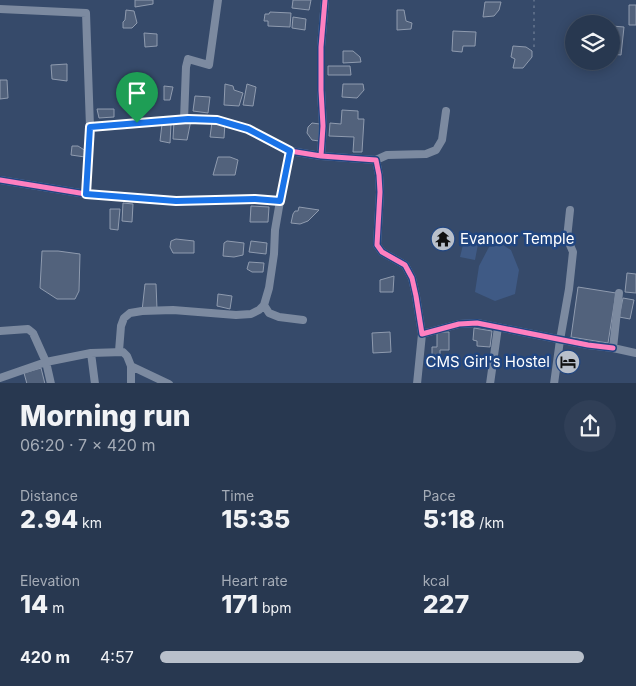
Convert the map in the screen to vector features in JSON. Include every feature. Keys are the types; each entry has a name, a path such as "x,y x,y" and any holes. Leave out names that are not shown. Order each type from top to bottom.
{"street":[{"path":"184,120 188,59 209,65 218,0"},
{"path":"321,156 323,126 321,90 322,46 325,0"},
{"path":"0,9 86,13 90,127 86,194"},
{"path":"90,127 184,120 217,120 248,129 290,151 321,156 376,160 387,155 426,154 436,150 442,140 446,111"},
{"path":"118,351 121,326 124,318 130,313 173,310 251,314 264,305 269,288 275,230 290,151"},
{"path":"376,160 380,192 377,245 382,252 405,265 412,278 416,296 422,334 417,383"},
{"path":"0,180 86,194 176,201 255,199 280,201"},
{"path":"554,383 573,252 567,238 570,210"},
{"path":"613,348 619,293"},
{"path":"264,305 269,313 279,317 303,320"},
{"path":"422,334 459,324 477,323 636,353"},
{"path":"490,383 498,327"},
{"path":"0,331 28,330 33,333 46,362 51,383"},
{"path":"0,378 46,362 91,353 118,351 123,352 127,356 131,366 130,383"},
{"path":"91,353 95,383"},
{"path":"131,366 167,383"}],"path":[{"path":"534,0 534,47"}],"water":[{"path":"465,237 479,239 475,260 460,257"},
{"path":"503,245 511,250 519,270 515,294 495,301 475,292 479,266 489,247"}],"building":[{"path":"135,0 153,0 153,4 135,7"},
{"path":"293,0 311,0 309,10 292,8"},
{"path":"485,2 501,2 499,10 494,16 483,17"},
{"path":"629,5 636,5 636,25 629,25"},
{"path":"126,10 134,11 137,23 132,28 123,28"},
{"path":"397,10 404,10 406,21 412,23 411,29 397,30"},
{"path":"270,12 291,13 290,27 268,26 268,21 264,21 265,14"},
{"path":"293,17 306,19 305,30 292,28"},
{"path":"620,27 624,27 620,55"},
{"path":"453,31 476,32 475,46 463,46 462,52 452,51"},
{"path":"144,33 157,34 157,46 145,47"},
{"path":"513,46 526,47 532,51 532,57 523,68 513,68 515,59 511,57"},
{"path":"343,51 353,51 360,57 361,62 343,63"},
{"path":"67,64 67,81 52,79 51,65"},
{"path":"328,66 350,66 351,75 328,75"},
{"path":"0,80 7,80 8,98 0,99"},
{"path":"225,84 233,86 234,90 243,93 239,106 224,105"},
{"path":"247,84 256,87 253,106 243,105"},
{"path":"343,84 363,84 364,90 357,98 342,97"},
{"path":"164,86 173,87 170,100 164,100"},
{"path":"195,96 210,97 208,113 193,111"},
{"path":"97,109 114,109 114,117 99,118"},
{"path":"342,110 358,111 358,119 364,119 362,152 353,152 354,137 329,136 330,123 341,124"},
{"path":"191,120 187,140 173,139 174,121"},
{"path":"212,122 225,123 224,138 210,137"},
{"path":"312,123 320,124 319,141 312,140 307,133 308,127"},
{"path":"162,124 171,124 170,143 160,141"},
{"path":"72,146 78,146 86,151 85,157 71,155"},
{"path":"218,157 230,157 238,160 235,175 213,175"},
{"path":"123,203 133,204 132,222 122,221"},
{"path":"251,206 269,207 268,222 250,222"},
{"path":"299,207 319,210 308,221 300,224 291,223 293,214 295,211 298,211"},
{"path":"110,209 120,209 118,230 110,229"},
{"path":"176,239 194,241 194,253 173,253 170,247 171,241"},
{"path":"227,241 244,243 243,255 234,257 223,256 224,243"},
{"path":"251,241 267,243 266,254 249,252"},
{"path":"42,251 80,254 79,291 75,299 57,299 40,288"},
{"path":"249,262 264,263 263,272 252,272 247,269"},
{"path":"627,273 636,274 636,293 625,292"},
{"path":"394,276 393,292 380,292 380,280"},
{"path":"145,284 156,284 157,309 142,311"},
{"path":"578,287 616,293 608,343 571,337"},
{"path":"218,294 232,296 230,309 217,306"},
{"path":"623,298 634,300 630,319 619,317"},
{"path":"474,328 492,331 490,347 477,346 477,341 473,340"},
{"path":"390,332 391,352 373,353 372,333"},
{"path":"437,332 449,332 449,350 440,350 440,359 432,359 432,347 437,347"},
{"name":"CMS Girl's Hostel","path":"563,355 573,356 572,368 562,367"},
{"path":"41,368 45,383 27,383 24,373"}],"cycle path":[{"path":"325,0 321,47 323,126 321,156 376,160 380,192 377,245 382,252 405,265 412,278 422,334 459,324 477,323 588,345 613,348"},
{"path":"0,180 86,194 176,201 255,199 280,201 290,151 321,156"}],"place":[{"name":"Evanoor Temple","path":"443,239"},
{"name":"CMS Girl's Hostel","path":"568,362"}],"route":[{"path":"188,119 217,120 248,129 290,151 280,201 255,199 176,201 86,194 90,127 137,123 188,119"}]}
